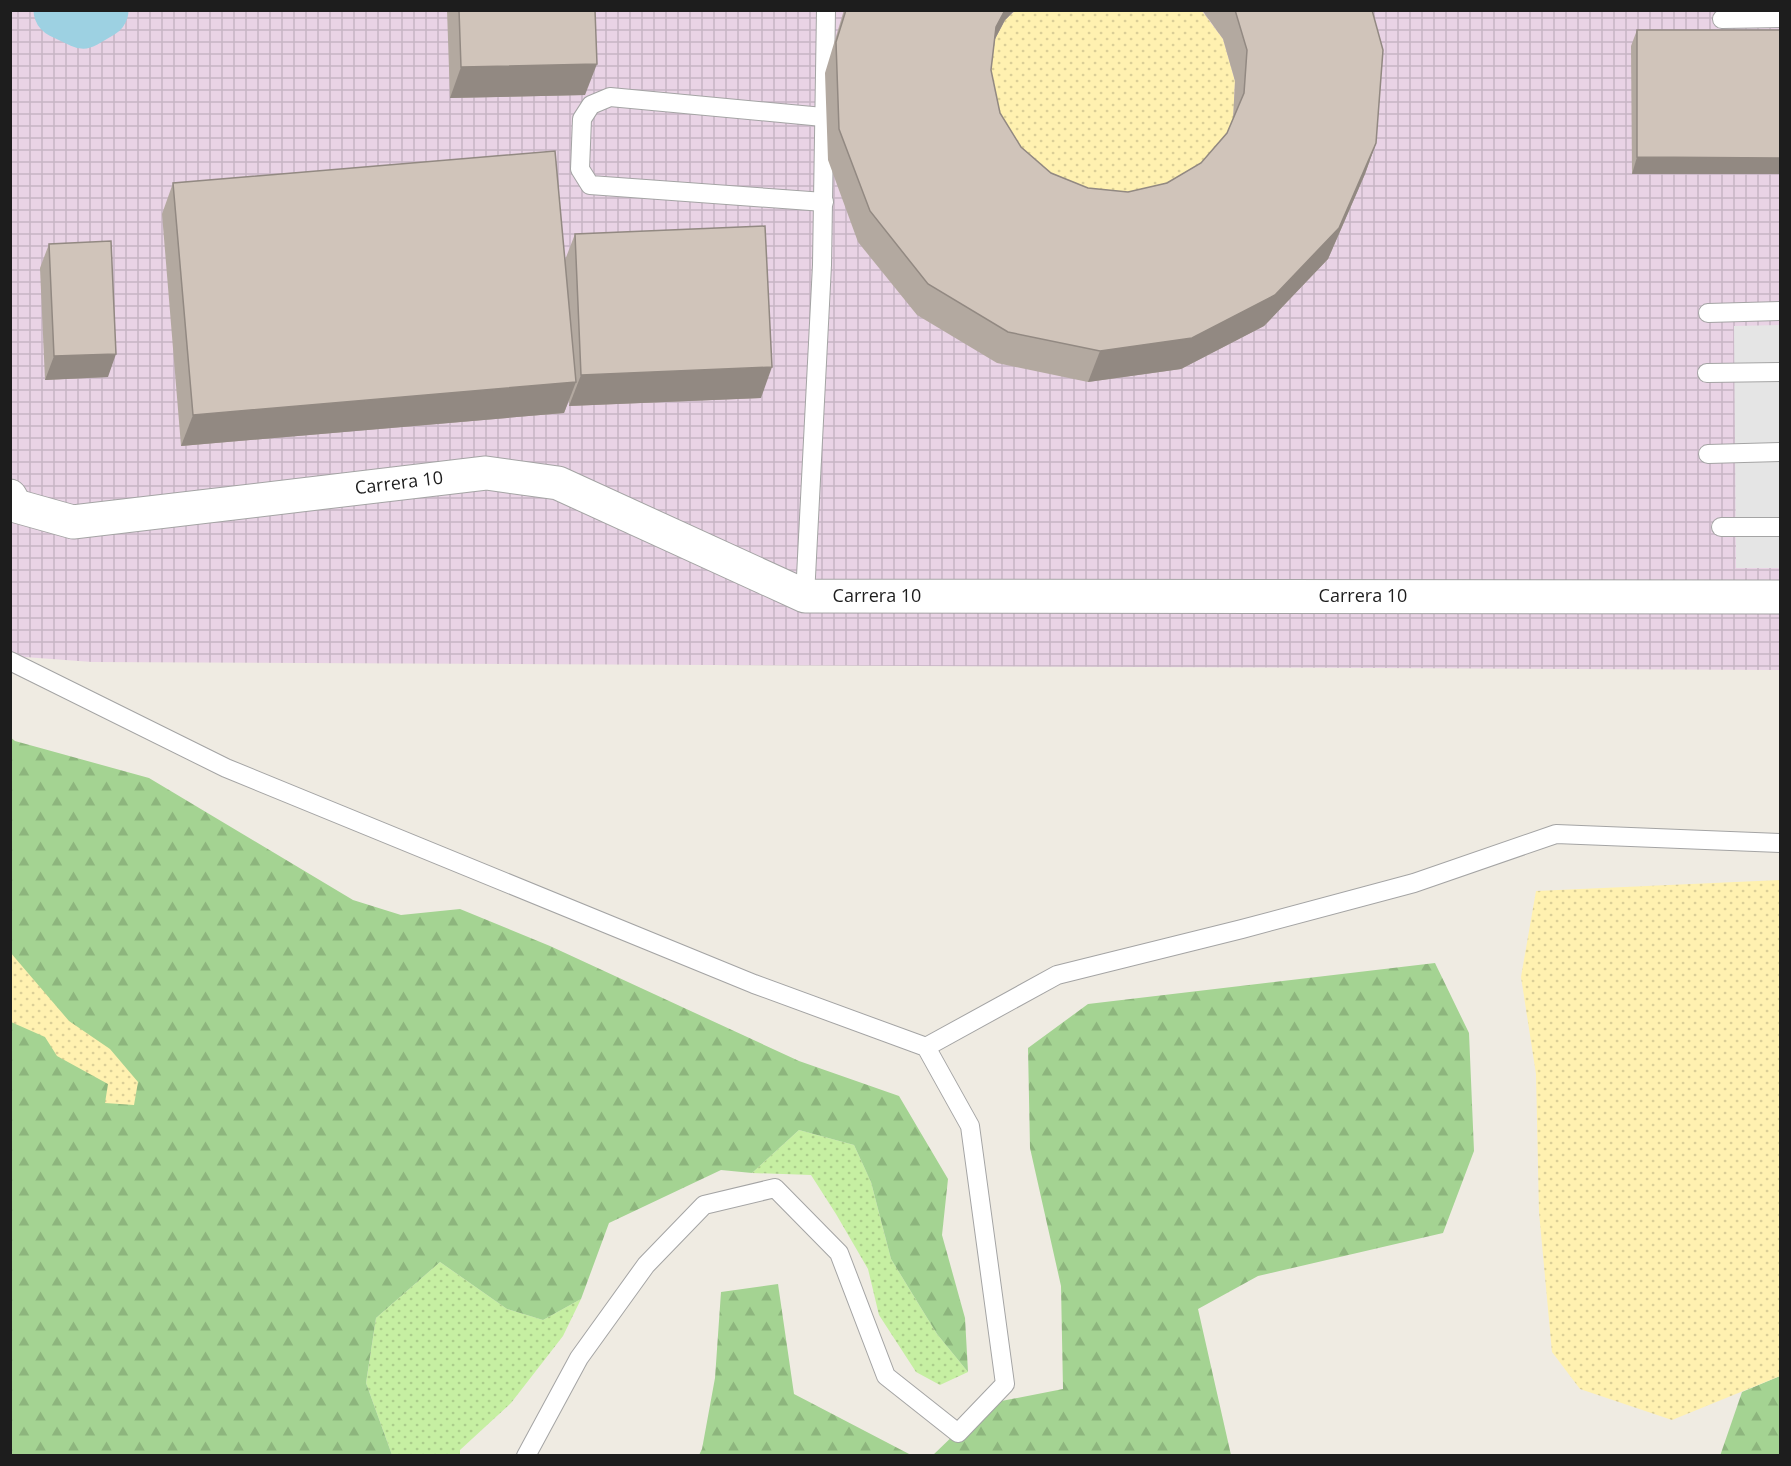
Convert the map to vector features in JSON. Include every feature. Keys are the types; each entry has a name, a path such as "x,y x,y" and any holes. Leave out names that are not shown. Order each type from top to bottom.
{"street":[{"name":"Carrera 10","path":"10,496 16,506 73,522 486,472 558,483 805,596 1780,597"}],"lane":[{"path":"805,596 824,202 823,117 826,10"},
{"path":"1722,19 1780,18"},
{"path":"823,117 610,97 591,105 582,119 580,170 590,185 824,202"},
{"path":"1708,313 1780,311"},
{"path":"1707,373 1780,372"},
{"path":"1708,454 1780,452"},
{"path":"1721,527 1780,527"},
{"path":"10,661 226,768 754,984 926,1047 970,1126 1005,1384 965,1426 958,1433 886,1376 839,1253 775,1188 704,1205 646,1265 579,1358 526,1455"},
{"path":"926,1047 1057,975 1414,883 1557,834 1780,843"}],"shaded area":[{"path":"10,11 1780,11 1780,670 92,662 11,656"},
{"path":"1780,325 1780,568 1736,568 1734,326"}],"green space":[{"path":"10,737 15,741 149,778 353,900 401,915 460,909 550,946 799,1061 899,1096 948,1179 942,1235 965,1318 968,1372 937,1334 891,1259 871,1182 854,1145 799,1130 752,1173 721,1170 609,1223 581,1299 543,1320 507,1309 440,1262 376,1318 366,1383 392,1455 11,1455"},
{"path":"1435,963 1469,1033 1474,1151 1443,1233 1258,1276 1198,1309 1231,1455 932,1456 986,1404 1063,1389 1061,1286 1030,1148 1028,1048 1088,1004"},
{"path":"799,1130 854,1145 871,1182 891,1259 937,1334 968,1372 940,1385 916,1372 879,1315 868,1269 811,1175 752,1173"},
{"path":"440,1262 507,1309 543,1320 581,1299 563,1336 511,1403 460,1450 460,1455 392,1455 366,1383 376,1318"},
{"path":"778,1284 794,1394 911,1455 699,1455 715,1378 721,1292"},
{"path":"1780,1376 1780,1455 1720,1456 1742,1392"}],"sand":[{"path":"1015,11 1202,11 1223,39 1235,81 1233,124 1216,164 1155,214 1010,178 985,58 1005,20"},
{"path":"1780,880 1780,1376 1672,1420 1580,1389 1552,1352 1539,1212 1536,1074 1521,977 1536,891"},
{"path":"10,952 69,1021 110,1049 138,1082 134,1105 105,1103 108,1084 57,1056 45,1037 11,1022"}],"building":[{"path":"459,10 595,10 597,64 461,67"},
{"path":"846,10 1005,10 996,27 991,70 1000,113 1021,147 1051,173 1088,188 1128,192 1167,183 1201,163 1227,133 1244,93 1247,50 1235,10 1372,10 1383,50 1376,143 1339,228 1275,295 1192,338 1100,351 1008,332 928,284 870,211 839,129 836,42"},
{"path":"1637,30 1780,30 1780,158 1637,157"},
{"path":"555,151 576,382 193,415 173,183"},
{"path":"765,226 772,367 581,375 575,234"},
{"path":"111,241 116,354 54,356 49,244"}],"waterway":[{"path":"62,10 83,20 100,10"}]}
